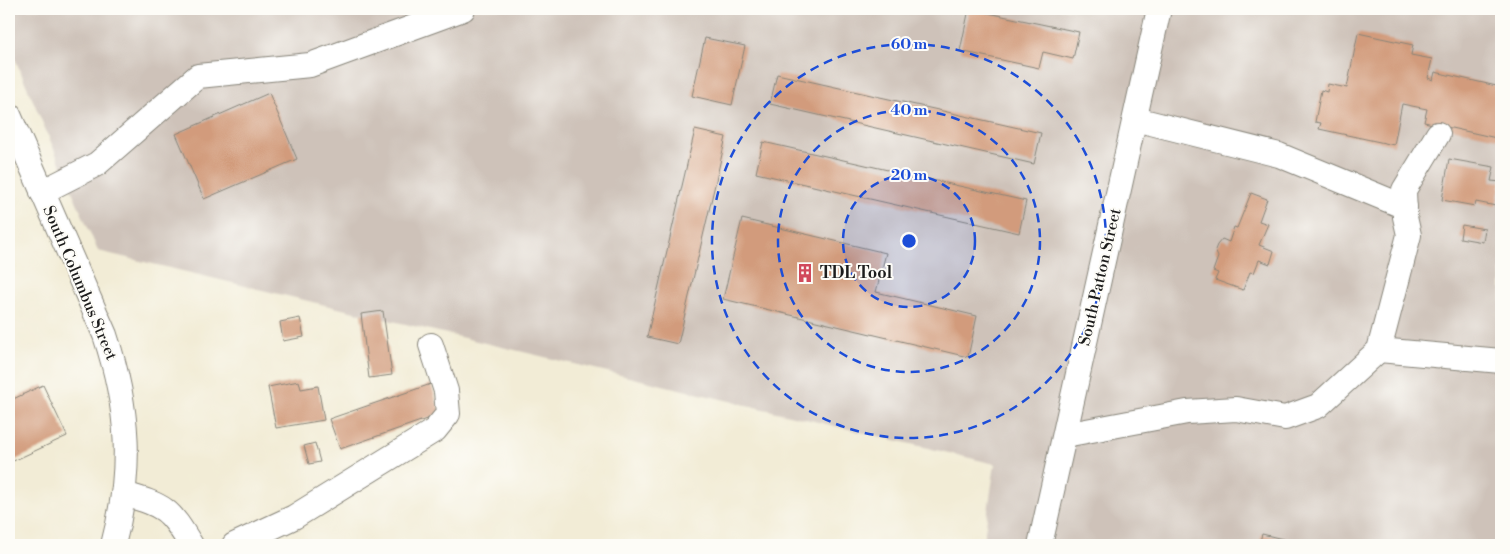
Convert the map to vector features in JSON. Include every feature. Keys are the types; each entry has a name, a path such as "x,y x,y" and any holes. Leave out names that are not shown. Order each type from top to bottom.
{"street":[{"path":"42,192 97,164 198,76 310,65 463,9"},
{"name":"South Patton Street","path":"1040,545 1159,9"},
{"name":"South Columbus Street","path":"9,115 105,335 117,372 125,414 127,456 124,494 113,545"},
{"path":"1135,118 1279,155 1405,208"},
{"path":"1065,434 1187,412 1236,409 1285,418 1318,406 1378,350 1409,235 1404,190 1438,134"},
{"path":"234,545 294,516 435,430 448,414 446,391 431,345"},
{"path":"1378,350 1501,361"},
{"path":"124,494 155,503 175,518 190,545"}],"shaded area":[{"path":"9,9 1501,9 1501,545 983,545 995,464 98,251 9,45"}],"building":[{"path":"969,9 1079,32 1073,59 1043,52 1039,68 960,51"},
{"path":"1358,33 1413,45 1411,55 1432,59 1428,78 1433,80 1435,72 1501,87 1501,139 1424,122 1427,109 1402,104 1394,145 1319,129 1321,123 1315,122 1321,90 1327,92 1328,84 1347,88"},
{"path":"705,38 745,46 732,105 692,96"},
{"path":"777,74 1041,133 1034,164 770,104"},
{"path":"269,93 297,159 204,199 176,134"},
{"path":"695,130 726,137 678,344 647,337"},
{"path":"763,142 1026,201 1019,233 756,173"},
{"path":"1449,159 1494,167 1491,181 1501,182 1496,206 1476,202 1475,206 1442,200"},
{"path":"1251,193 1267,199 1259,221 1268,224 1259,245 1274,251 1270,264 1259,260 1254,273 1250,272 1243,290 1215,280 1218,273 1213,271 1218,257 1215,250 1217,245 1222,239 1229,242 1234,227 1237,228"},
{"name":"TDL Tool","path":"742,219 886,253 876,292 977,316 968,357 723,299"},
{"path":"1462,225 1485,229 1483,242 1460,238"},
{"path":"383,311 392,375 369,378 361,314"},
{"path":"300,318 304,337 283,341 280,322"},
{"path":"299,381 301,389 318,386 324,420 276,428 268,387"},
{"path":"431,384 441,414 340,449 329,419"},
{"path":"43,385 67,436 9,463 9,401"},
{"path":"315,443 320,462 309,464 304,446"},
{"path":"1262,534 1308,545 1259,545"}],"place":[{"name":"TDL Tool","path":"805,273"}]}
